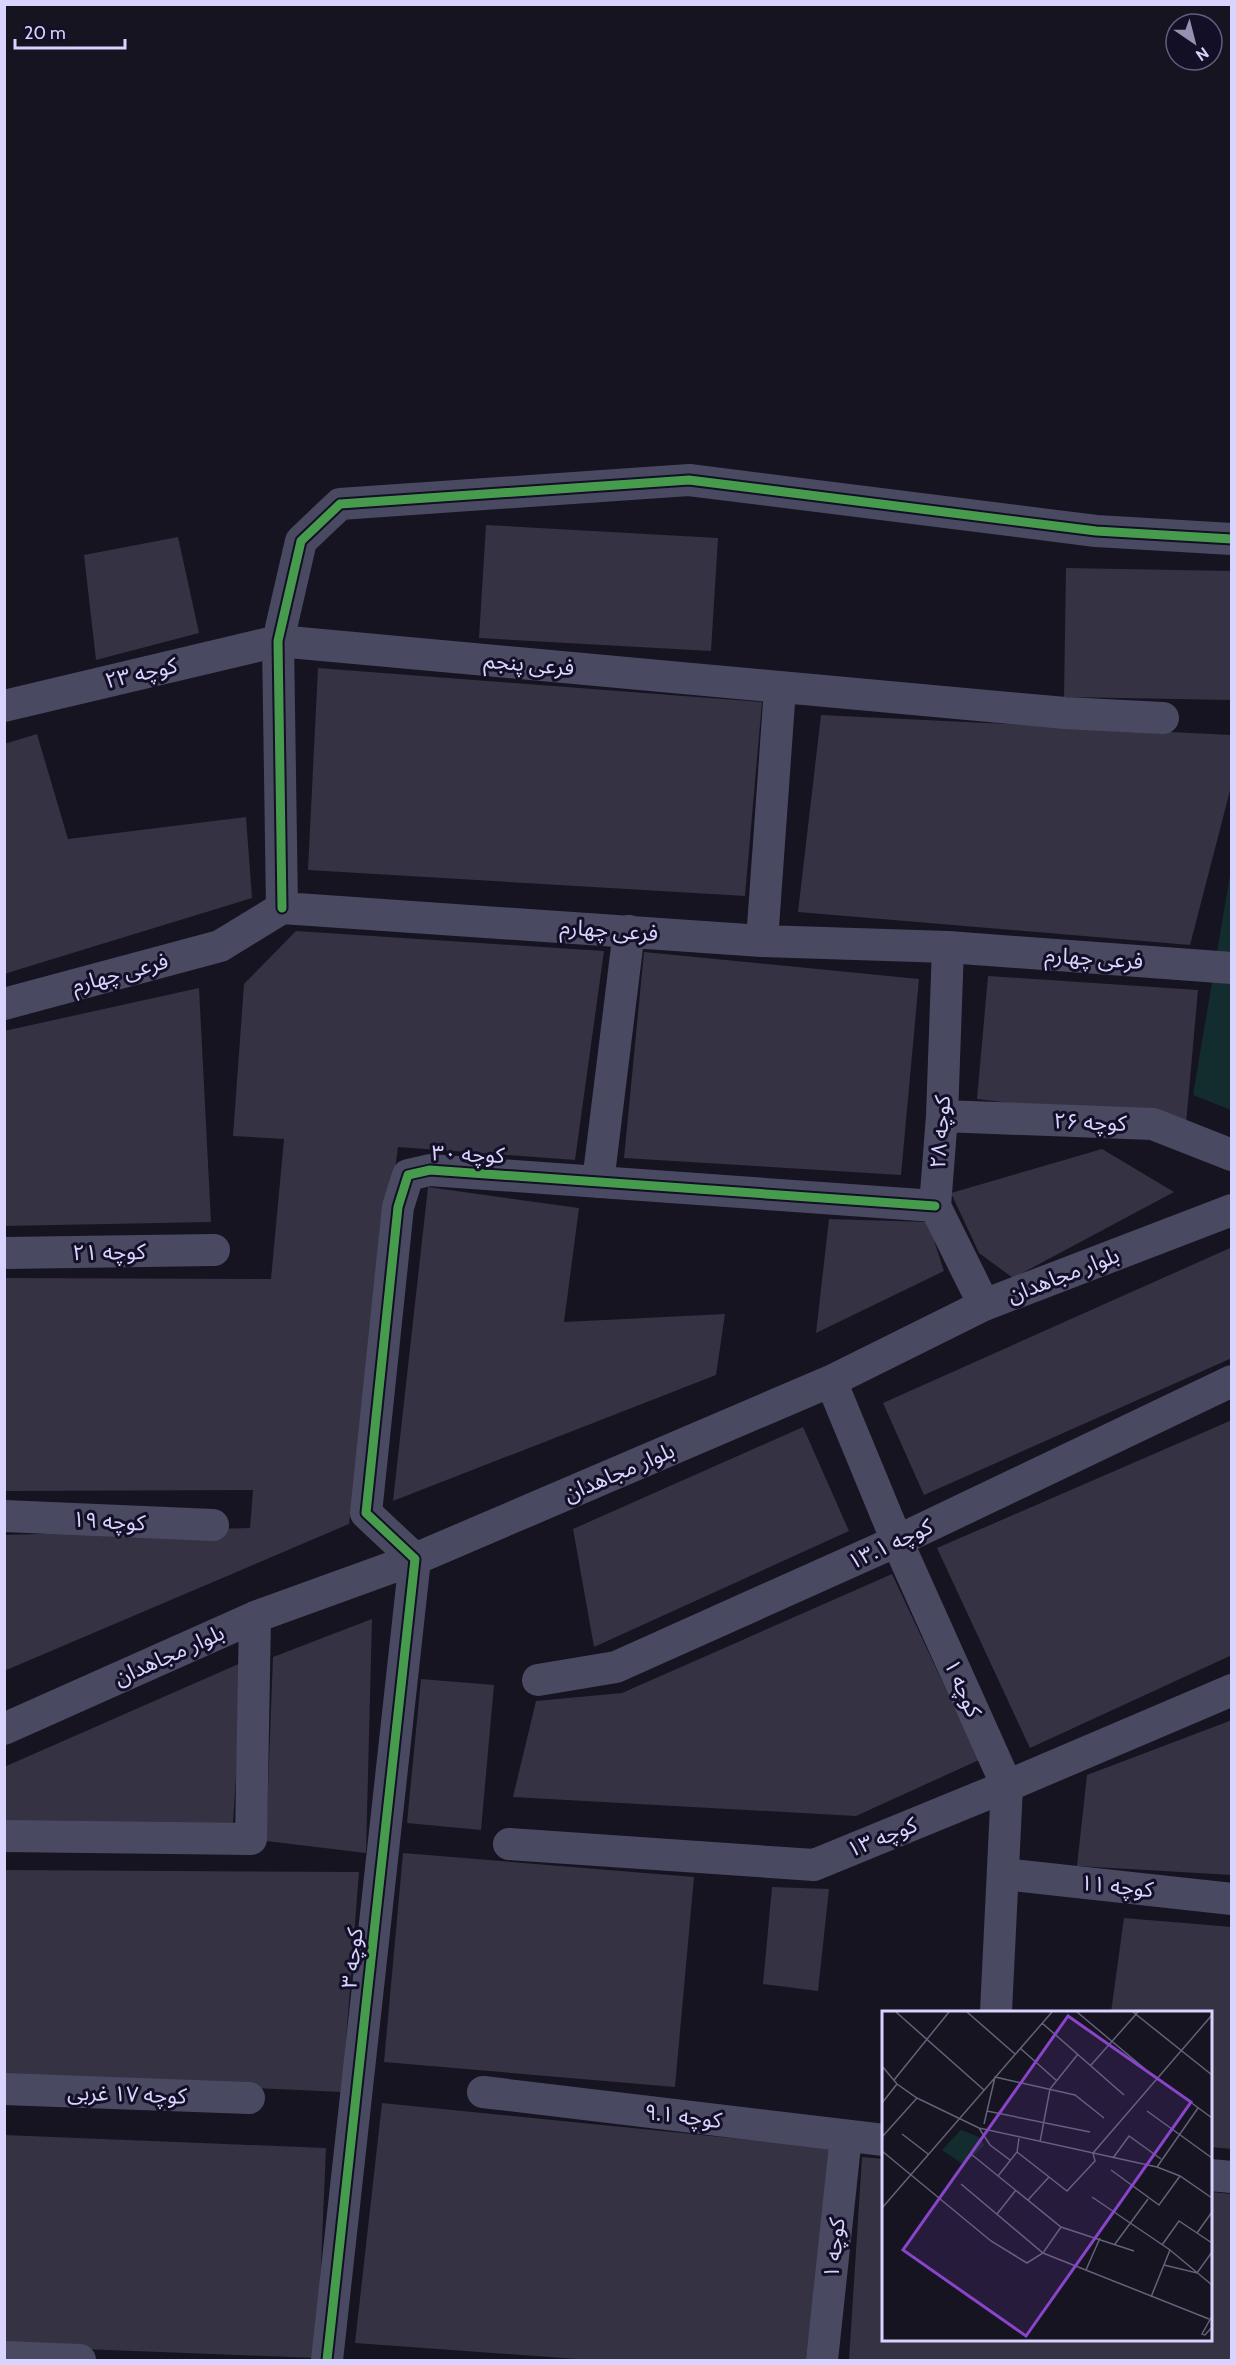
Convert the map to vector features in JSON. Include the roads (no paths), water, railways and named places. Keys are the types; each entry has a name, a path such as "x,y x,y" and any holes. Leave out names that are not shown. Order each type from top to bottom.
{"street":[{"path":"282,908 278,641 301,541 340,504 689,480 1096,531 1232,539"},
{"name":"فرعی پنجم","path":"278,641 780,688"},
{"name":"کوچه ۲۳","path":"4,706 278,641"},
{"path":"762,941 780,688 1065,713 1163,718"},
{"name":"فرعی چهارم","path":"4,1004 220,946 282,908 762,941 948,947 1232,968"},
{"path":"598,1182 629,932"},
{"name":"کوچه ۲۸","path":"935,1206 942,1116 948,947"},
{"name":"کوچه ۲۶","path":"942,1116 1153,1124 1232,1155"},
{"name":"کوچه ۳۰","path":"415,1559 366,1513 398,1207 408,1175 430,1170 935,1206"},
{"path":"935,1206 984,1305"},
{"name":"بلوار مجاهدان","path":"4,1729 255,1617 415,1559 831,1381 984,1305 1232,1210"},
{"name":"کوچه ۲۱","path":"4,1253 214,1250"},
{"name":"کوچه ۱","path":"831,1381 897,1541 1007,1786 996,2011"},
{"name":"کوچه ۱۳.۱","path":"538,1680 616,1666 897,1541 1232,1381"},
{"name":"کوچه ۱۹","path":"4,1516 213,1525"},
{"name":"کوچه ۳","path":"327,2361 415,1559"},
{"path":"4,1836 250,1839 255,1617"},
{"name":"کوچه ۱۳","path":"509,1844 814,1866 1232,1690"},
{"name":"کوچه ۱۱","path":"1003,1874 1232,1899"},
{"name":"کوچه ۱۷ غربی","path":"4,2089 249,2098"},
{"name":"کوچه ۹.۱","path":"483,2092 882,2140"},
{"name":"کوچه ۱","path":"822,2361 846,2136"},
{"path":"1212,2175 1232,2177"},
{"path":"4,2357 80,2361"}]}
